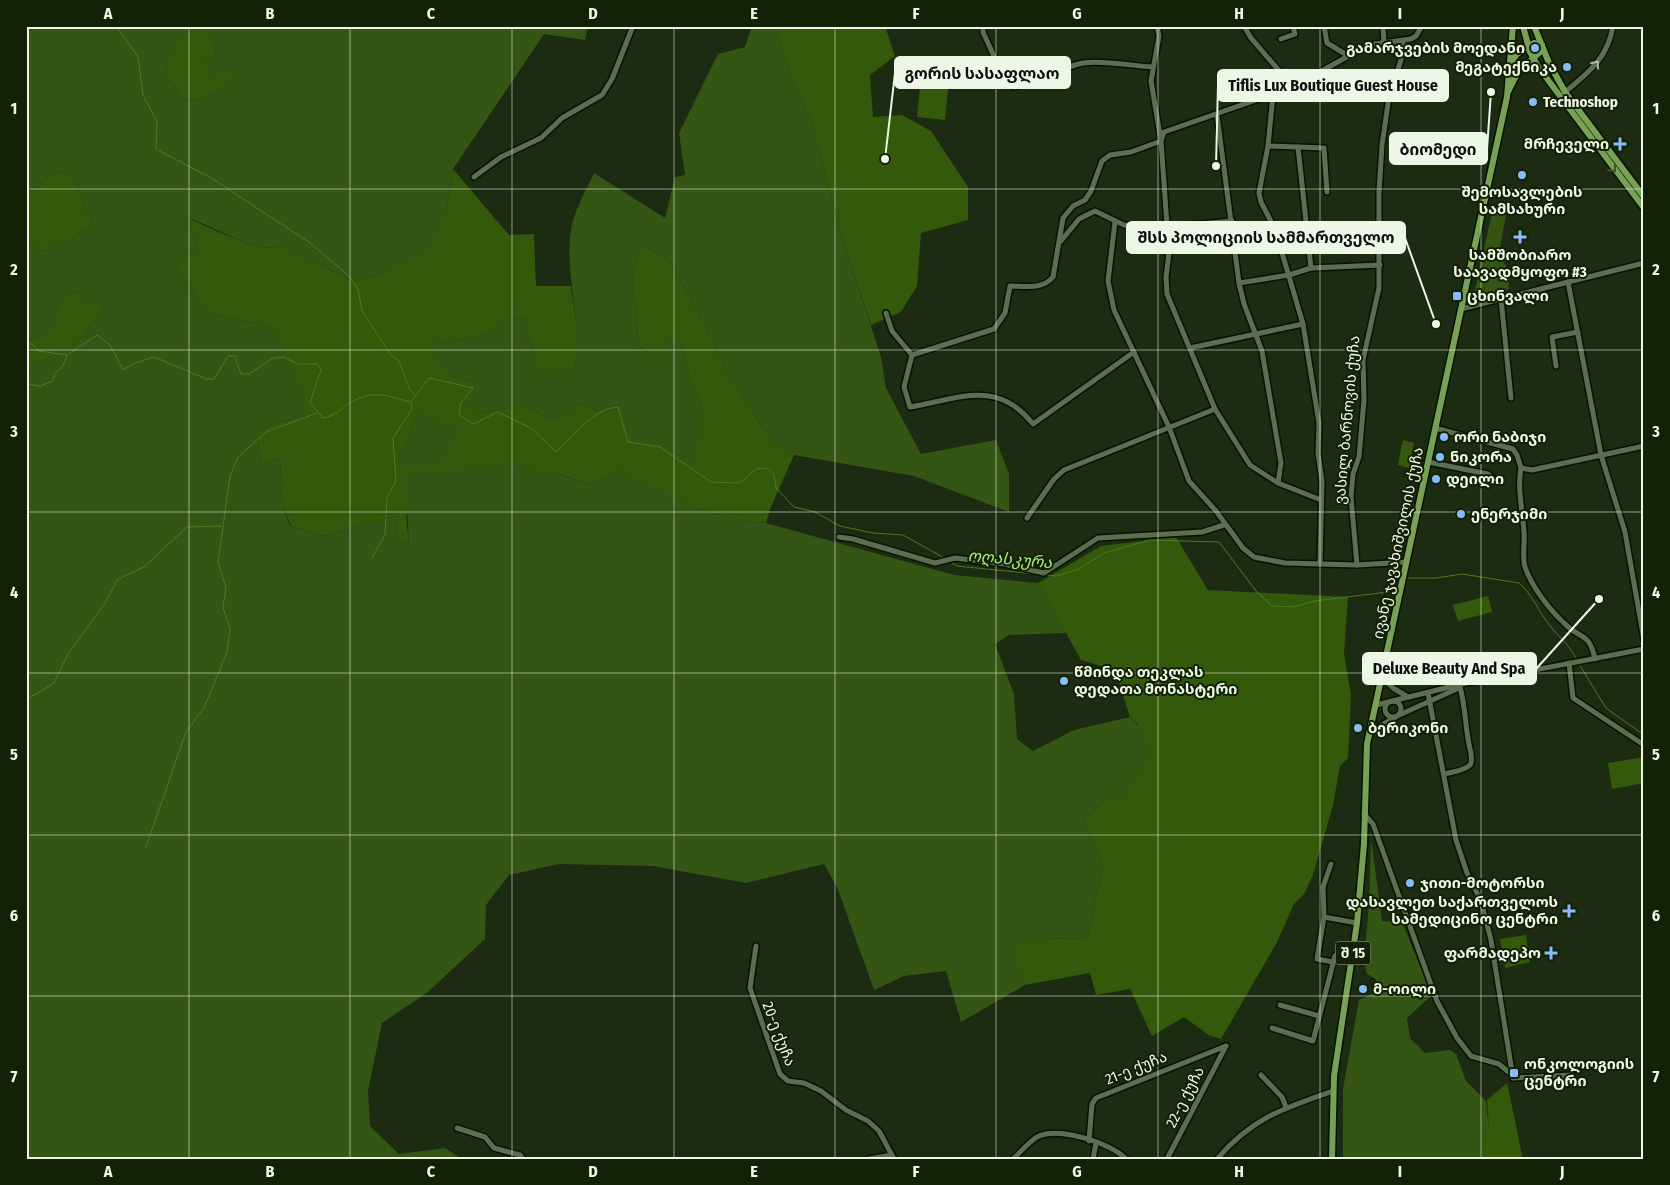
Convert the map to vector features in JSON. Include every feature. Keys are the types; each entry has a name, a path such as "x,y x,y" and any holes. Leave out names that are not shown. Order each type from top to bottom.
{"main road":[{"name":"ივანე ჯავახიშვილის ქუჩა","path":"1333,1091 1357,924 1364,844 1365,757 1507,95 1513,26"},
{"path":"1523,26 1532,58 1644,208"},
{"path":"1534,26 1565,92 1644,197"},
{"path":"1509,64 1517,54 1534,42 1542,45"},
{"path":"1507,95 1518,72 1540,52 1542,45"},
{"name":"შ 15","path":"1332,1159 1333,1091"}],"street":[{"path":"474,177 501,157 541,138 562,118 602,96 612,79 633,26"},
{"path":"983,26 983,32 996,63 998,76 1014,87 1036,82 1064,68 1086,63 1153,67"},
{"path":"1157,26 1158,36 1152,81 1161,141 1169,253 1166,277 1167,294 1215,409 1250,465 1278,483 1321,500"},
{"path":"1244,26 1251,38 1293,87"},
{"path":"1281,39 1295,34 1293,26"},
{"path":"1324,26 1327,43 1347,55"},
{"path":"1383,26 1384,43"},
{"path":"1164,132 1218,115 1293,87 1312,78 1347,55 1368,45 1403,42 1416,36 1422,26"},
{"path":"1565,92 1584,78 1598,63 1612,36 1613,26"},
{"name":"ვასილ ბარნოვის ქუჩა","path":"1357,565 1351,497 1354,474 1359,457 1364,400 1363,360 1379,288 1379,192 1382,145 1389,96 1401,60 1403,42"},
{"path":"1272,95 1268,146 1259,193 1261,202 1275,229 1289,274 1302,324 1319,423 1320,564"},
{"path":"1218,115 1239,283 1244,304 1257,333 1262,350 1281,463 1278,483"},
{"path":"1159,127 1164,132"},
{"path":"1161,141 1164,132"},
{"path":"912,355 994,329 1005,313 1010,286 1040,287 1047,284 1053,277 1061,241 1063,218 1073,206 1084,200 1091,192 1102,160 1110,155 1131,152 1161,141"},
{"path":"1268,146 1324,148 1327,192"},
{"path":"1298,147 1311,268"},
{"path":"1061,241 1079,219 1091,211 1101,213 1115,222 1124,225 1166,227 1232,221"},
{"path":"1115,222 1108,281 1114,310 1169,427 1189,481 1216,511 1224,525 1243,548 1254,557 1285,563 1357,565 1407,562"},
{"path":"1461,309 1644,263"},
{"path":"1239,283 1311,268 1380,265"},
{"path":"1568,282 1601,455 1625,532 1644,640"},
{"path":"1501,299 1511,398"},
{"path":"886,313 892,331 912,355 910,371 904,387 910,407 975,394 993,395 1014,404 1033,424 1134,352"},
{"path":"1190,348 1302,324"},
{"path":"1556,366 1552,338 1578,332"},
{"path":"1027,518 1054,479 1064,470 1215,409"},
{"path":"1435,428 1512,450 1520,461 1519,478 1525,535 1525,565 1530,578 1565,624 1586,638 1592,645 1594,658"},
{"path":"1521,468 1532,470 1558,466 1644,446"},
{"path":"1428,462 1488,474 1499,482"},
{"path":"839,537 853,538 935,563 955,558 1004,564 1044,572 1098,538 1202,532 1224,525"},
{"path":"1375,708 1392,701 1466,683 1644,649"},
{"path":"1571,663 1573,698 1644,745"},
{"path":"1382,677 1393,688 1408,697"},
{"path":"1369,734 1397,716 1466,683"},
{"path":"1444,774 1462,770 1470,765 1472,760 1465,734 1467,717 1460,687"},
{"path":"1428,693 1431,700 1456,840 1467,873 1481,901 1490,940 1514,1078"},
{"path":"1387,715 1386,705 1392,701 1399,703 1401,708 1397,716"},
{"path":"1375,708 1387,715 1397,716"},
{"path":"1364,814 1373,824 1437,1001 1457,1038 1471,1056 1499,1064 1514,1078 1572,1075"},
{"path":"1331,864 1324,887 1324,917 1317,959 1333,962"},
{"path":"1324,917 1357,924"},
{"name":"20-ე ქუჩა","path":"756,946 750,988 780,1074 788,1081 804,1084 821,1091 846,1110 868,1121 879,1131 893,1157"},
{"path":"1272,1028 1313,1041 1333,962 1340,951 1354,948"},
{"path":"1280,1005 1319,1016"},
{"name":"21-ე ქუჩა","path":"1089,1141 1092,1104 1096,1098 1226,1046"},
{"name":"22-ე ქუჩა","path":"1167,1159 1226,1046"},
{"path":"1261,1075 1282,1097 1286,1107"},
{"path":"1217,1159 1241,1133 1286,1107 1333,1091"},
{"path":"457,1128 485,1138 494,1148 520,1155 523,1159"},
{"path":"1013,1159 1042,1135 1067,1133 1114,1150 1126,1159"},
{"path":"1094,1159 1096,1143"},
{"path":"869,1159 893,1157"}],"green space":[{"path":"26,26 202,26 588,26 585,40 544,34 453,169 447,207 430,247 391,269 355,282 283,247 271,248 248,243 190,219 198,248 176,267 209,314 273,327 300,387 307,416 274,423 257,433 260,464 280,458 282,503 290,526 324,536 395,516 396,540 409,543 405,474 516,464 536,474 558,474 589,484 619,471 690,504 728,517 766,523 954,575 1038,583 1066,633 1009,635 995,644 1014,694 1017,739 1033,751 1074,730 1130,717 1141,730 1149,755 1123,798 1108,797 1084,819 1103,865 1087,939 1038,938 1010,945 1025,985 961,1022 946,971 904,976 874,990 837,887 824,864 746,883 653,866 559,864 509,875 486,905 485,939 428,992 382,1023 368,1091 370,1126 399,1154 445,1148 462,1159 26,1159 26,371 59,351 69,349 80,339 105,307 83,305 79,292 69,293 55,310 57,322 47,332 26,343 26,244 45,251 70,240 93,224 76,183 66,170 49,175 31,195 26,196","holes":["202,26 212,38 216,53 205,62 212,77 233,70 238,77 205,98 186,101 166,76 171,51 174,44 185,34"]},
{"path":"202,26 212,38 216,53 205,62 233,70 239,77 205,98 186,101 166,76 169,57 178,39 184,34"},
{"path":"752,26 776,26 789,70 812,125 844,244 881,357 886,388 921,454 996,440 1009,474 1009,512 914,476 794,455 777,445 759,422 729,374 701,317 669,260 640,244 632,277 639,347 658,357 669,338 682,344 689,376 702,409 697,463 630,437 614,405 596,411 581,403 552,420 522,404 485,413 465,404 476,382 454,377 433,360 435,344 492,333 507,314 525,320 539,374 575,368 577,333 569,247 572,223 594,173 665,218 675,177 685,175 679,133 718,54 745,47"},
{"path":"776,26 885,26 895,56 870,75 873,117 902,115 931,131 968,187 968,220 921,233 917,286 901,312 871,325 844,244 812,125 789,70"},
{"path":"921,77 949,80 945,120 917,117"},
{"path":"453,169 509,235 534,234 536,286 571,286 579,344 575,368 539,375 525,320 508,314 492,333 435,344 454,377 476,382 466,404 485,413 522,404 552,420 581,403 596,411 614,405 702,409 689,376 682,344 658,357 639,347 632,277 640,244 669,260 701,317 729,374 759,422 777,445 794,455 770,509 766,523 747,521 709,512 672,497 619,471 589,484 559,474 536,474 516,464 406,515 409,543 396,540 395,516 324,536 291,526 282,503 280,458 260,464 257,433 274,423 307,416 273,327 209,314 176,267 198,248 189,219 223,234 261,247 283,247 355,282 391,269 447,207","holes":["418,414 438,424 458,429 398,456 407,441"]},
{"path":"66,170 76,183 93,224 70,240 45,251 26,244 26,196 31,195 49,175"},
{"path":"1493,208 1503,210 1506,215 1499,253 1506,266 1505,272 1510,273 1508,290 1502,289 1501,295 1473,300"},
{"path":"79,292 105,307 80,339 69,349 59,351 26,371 26,343 47,332 55,310 69,293"},
{"path":"418,414 430,415 438,424 458,428 441,464 400,467 398,456 407,441"},
{"path":"1403,440 1414,443 1409,468 1398,465"},
{"path":"1176,537 1208,590 1348,597 1344,654 1351,695 1348,758 1340,766 1333,805 1313,875 1304,894 1294,904 1276,944 1221,1039 1210,1036 1184,1017 1152,1036 1130,989 1096,995 1090,973 1025,985 1009,945 1038,938 1087,939 1103,865 1084,819 1108,797 1138,724 1130,717 1115,670 1081,660 1038,583 1101,546"},
{"path":"1488,596 1492,612 1458,621 1453,605"},
{"path":"1644,757 1644,783 1612,789 1608,763"},
{"path":"1371,838 1382,921 1402,922 1432,995 1407,1018 1410,1038 1425,1053 1450,1050 1456,1054 1466,1081 1486,1101 1489,1129 1482,1142 1480,1159 1343,1159 1343,1089 1359,1000 1374,993 1376,979 1367,974 1364,961 1369,905"},
{"path":"1526,935 1530,962 1505,968 1500,939"},
{"path":"1507,1083 1523,1159 1480,1159 1482,1142 1489,1129 1487,1100"}],"waterway":[{"path":"116,26 138,57 143,95 157,122 156,149 213,179 310,243 349,276 358,289 362,311 391,355 399,361 410,390 415,395"},
{"name":"ოღასკურა","path":"26,384 40,386 53,381 54,374 63,366 67,355 97,335 110,345 123,370 133,364 154,357 207,379 214,379 228,356 235,356 241,374 249,374 273,358 284,357 298,364 317,364 321,370 310,403 323,418 331,416 350,403 366,396 380,395 411,402 429,378 473,388 461,403 459,415 473,424 498,412 531,428 556,452 600,412 618,407 628,442 660,447 711,482 740,483 756,469 767,468 774,474 776,488 794,507 815,512 840,526 873,533 903,535 946,559"},
{"path":"26,339 39,351 67,355"},
{"path":"372,558 385,535 387,498 396,481 393,438 412,409 411,403"},
{"path":"146,847 186,732 204,708 227,652 230,629 223,607 226,588 218,562 230,476 238,457 266,432 317,413"},
{"path":"26,700 54,683 68,654 103,606 118,579 144,567 187,527 221,526"},
{"name":"ოღასკურა","path":"949,561 957,566 1056,576 1079,569 1104,553 1150,540 1219,542 1256,591 1272,606 1294,607 1314,601 1388,592 1395,579 1400,579"},
{"name":"ოღასკურა","path":"1404,578 1436,578 1462,574 1519,583 1577,660"},
{"name":"ოღასკურა","path":"1579,664 1606,708 1644,735"}],"place":[{"name":"გამარჯვების მოედანი","path":"1535,48"},
{"name":"მეგატექნიკა","path":"1567,67"},
{"name":"ბიომედი","path":"1491,92"},
{"name":"Technoshop","path":"1533,102"},
{"name":"მრჩეველი","path":"1620,144"},
{"name":"გორის სასაფლაო","path":"885,159"},
{"name":"Tiflis Lux Boutique Guest House","path":"1216,166"},
{"name":"შემოსავლების სამსახური","path":"1522,175"},
{"name":"სამშობიარო საავადმყოფო #3","path":"1520,237"},
{"name":"ცხინვალი","path":"1457,296"},
{"name":"შსს პოლიციის სამმართველო","path":"1436,324"},
{"name":"ორი ნაბიჯი","path":"1444,437"},
{"name":"ნიკორა","path":"1440,457"},
{"name":"დეილი","path":"1436,479"},
{"name":"ენერჯიმი","path":"1461,514"},
{"name":"Deluxe Beauty And Spa","path":"1599,599"},
{"name":"წმინდა თეკლას დედათა მონასტერი","path":"1064,681"},
{"name":"ბერიკონი","path":"1358,728"},
{"name":"ჯითი-მოტორსი","path":"1410,883"},
{"name":"დასავლეთ საქართველოს სამედიცინო ცენტრი","path":"1569,911"},
{"name":"ფარმადეპო","path":"1551,953"},
{"name":"მ-ოილი","path":"1363,989"},
{"name":"ონკოლოგიის ცენტრი","path":"1514,1073"}]}
